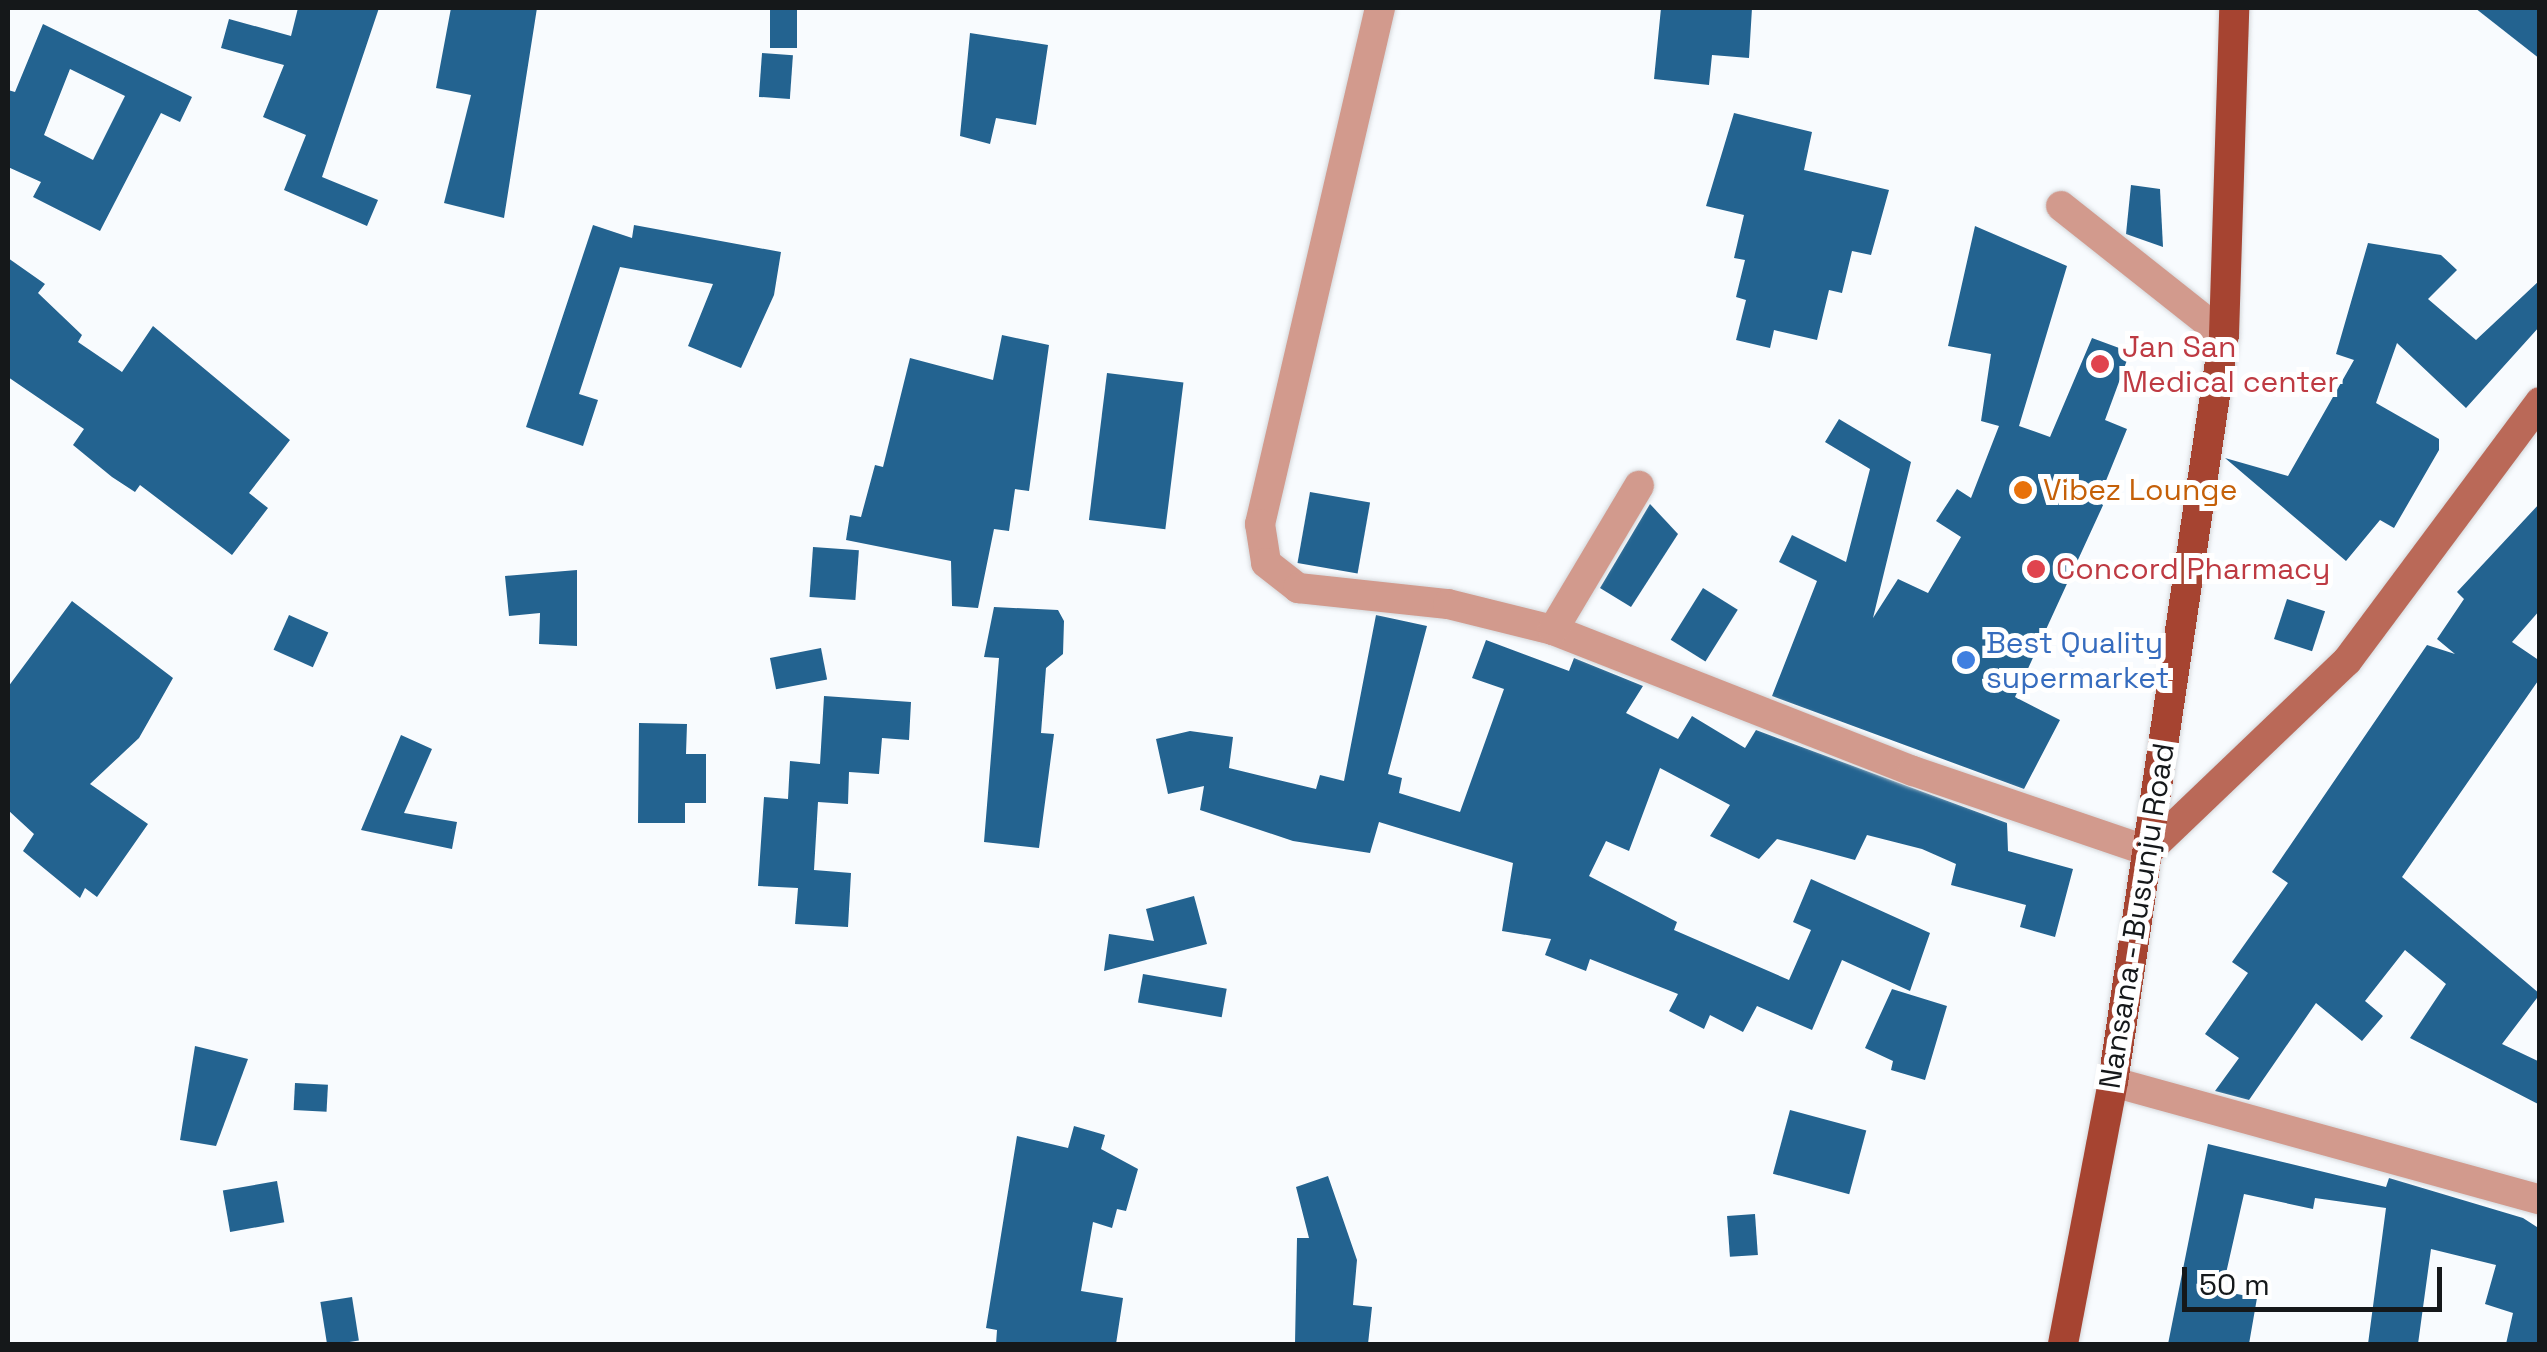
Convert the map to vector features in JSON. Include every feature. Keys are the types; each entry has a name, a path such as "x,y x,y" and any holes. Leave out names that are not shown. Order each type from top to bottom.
{"main road":[{"name":"Nansana - Busunju Road","path":"2063,1344 2112,1082 2224,336 2234,8"}],"street":[{"path":"1380,8 1260,524 1266,563 1298,588 1448,604 1553,630 2148,851 2347,661 2540,402"},
{"path":"2061,206 2224,336"},
{"path":"1553,630 1639,486"},
{"path":"2112,1082 2540,1200"}],"building":[{"path":"298,8 379,8 322,177 378,200 367,226 284,190 306,135 263,117 284,65 221,48 229,19 291,36"},
{"path":"451,8 537,8 504,218 444,203 471,95 436,88"},
{"path":"770,8 797,8 797,48 770,48"},
{"path":"1661,8 1752,8 1749,58 1712,55 1709,85 1654,79"},
{"path":"2475,8 2540,8 2540,59"},
{"path":"43,24 192,97 180,122 161,113 100,231 33,197 41,182 8,167 8,90 15,92","holes":["70,69 125,96 93,160 44,135"]},
{"path":"970,33 1048,45 1036,125 996,118 990,144 960,136"},
{"path":"762,53 793,55 790,99 759,97"},
{"path":"1734,113 1812,132 1804,170 1889,190 1871,255 1852,251 1842,293 1829,290 1817,340 1774,330 1770,348 1736,340 1746,300 1736,297 1745,260 1734,258 1744,215 1706,206"},
{"path":"2131,185 2160,189 2163,247 2126,234"},
{"path":"593,225 632,238 634,225 781,252 774,295 741,368 688,346 713,284 620,267 579,394 598,400 583,446 526,427"},
{"path":"1975,226 2067,266 2019,426 2050,437 2092,338 2130,352 2105,420 2127,429 2103,488 2110,490 2015,697 2060,720 2024,789 1772,696 1817,581 1779,562 1792,535 1846,562 1870,469 1825,442 1839,419 1911,462 1873,618 1898,579 1928,593 1961,537 1936,521 1957,489 1971,498 1999,426 1981,421 1991,354 1948,346"},
{"path":"2368,243 2441,255 2457,270 2428,299 2476,340 2540,280 2540,326 2466,408 2397,343 2376,403 2439,439 2439,450 2394,528 2380,520 2346,561 2225,458 2288,476 2354,360 2336,354"},
{"path":"8,258 45,284 38,293 82,335 78,342 122,372 153,326 290,440 249,493 268,508 232,555 140,485 135,492 112,477 73,445 84,429 8,377"},
{"path":"1002,335 1049,345 1029,491 1015,489 1009,531 994,529 978,608 952,606 951,561 846,540 850,515 861,517 875,465 883,467 910,358 993,380"},
{"path":"1107,373 1183,382 1165,529 1089,520"},
{"path":"1310,492 1370,503 1358,573 1297,563"},
{"path":"2540,503 2540,610 2512,642 2540,661 2540,678 2402,877 2540,994 2502,1044 2540,1062 2540,1105 2410,1038 2446,984 2405,950 2365,1001 2383,1016 2362,1041 2316,1003 2249,1100 2215,1091 2239,1058 2205,1034 2248,973 2232,962 2288,883 2272,872 2427,645 2455,654 2437,639 2464,599 2457,592"},
{"path":"1650,504 1678,534 1631,607 1600,588"},
{"path":"813,547 859,550 855,600 810,597"},
{"path":"577,570 577,646 539,644 540,613 509,616 505,576"},
{"path":"1703,588 1738,610 1705,661 1671,640"},
{"path":"2287,599 2325,611 2312,651 2274,639"},
{"path":"72,601 173,678 139,738 90,784 148,824 97,897 85,888 80,898 23,851 34,834 8,810 8,687"},
{"path":"994,607 1058,610 1064,621 1063,654 1046,668 1041,733 1054,734 1039,848 984,842 999,658 984,657"},
{"path":"289,615 328,632 313,667 274,650"},
{"path":"1376,615 1427,626 1388,774 1402,778 1399,793 1460,812 1504,689 1472,678 1486,640 1569,671 1574,658 1643,686 1626,713 1678,739 1692,716 1745,748 1756,730 2007,823 2008,851 2073,869 2055,937 2020,927 2026,905 1951,885 1956,864 1922,849 1867,835 1855,860 1777,839 1759,859 1710,836 1730,805 1660,768 1629,851 1606,841 1589,876 1677,922 1674,930 1789,980 1811,930 1793,922 1811,879 1930,933 1910,991 1842,960 1812,1030 1757,1006 1743,1032 1710,1015 1704,1029 1669,1011 1678,994 1590,959 1586,971 1545,955 1551,939 1502,931 1513,863 1379,822 1370,853 1293,841 1200,810 1204,786 1168,794 1156,739 1190,731 1233,737 1229,768 1316,789 1320,775 1344,781"},
{"path":"821,648 827,679 776,689 770,658"},
{"path":"824,696 911,702 909,740 882,738 879,774 849,772 848,804 818,802 814,870 851,873 848,927 795,924 798,888 758,886 764,797 788,799 790,761 820,764"},
{"path":"639,723 687,724 686,754 706,754 706,803 685,803 685,823 638,823"},
{"path":"401,735 432,749 404,813 457,822 452,849 361,830"},
{"path":"1194,896 1207,944 1104,971 1109,934 1154,941 1146,909"},
{"path":"1143,974 1227,989 1222,1017 1138,1003"},
{"path":"1892,989 1947,1006 1925,1080 1891,1070 1893,1061 1865,1048"},
{"path":"195,1046 248,1059 216,1146 180,1140"},
{"path":"295,1083 328,1085 327,1112 294,1110"},
{"path":"1790,1110 1866,1130 1849,1194 1773,1174"},
{"path":"1074,1126 1105,1135 1101,1149 1138,1169 1126,1211 1117,1209 1112,1228 1093,1222 1081,1291 1123,1298 1116,1344 996,1344 997,1330 986,1328 1017,1136 1068,1148"},
{"path":"2208,1144 2386,1187 2389,1178 2523,1218 2540,1229 2540,1344 2506,1344 2513,1313 2485,1304 2496,1265 2431,1249 2418,1344 2368,1344 2386,1208 2315,1198 2313,1209 2244,1194 2222,1291 2257,1298 2249,1344 2168,1344"},
{"path":"1328,1176 1357,1260 1353,1305 1372,1307 1368,1344 1295,1344 1297,1238 1309,1238 1296,1187"},
{"path":"277,1181 284,1222 230,1232 223,1191"},
{"path":"1755,1214 1758,1255 1730,1257 1727,1216"},
{"path":"352,1297 359,1340 327,1344 320,1302"}],"place":[{"name":"Jan San Medical center","path":"2100,364"},
{"name":"Vibez Lounge","path":"2023,490"},
{"name":"Concord Pharmacy","path":"2036,569"},
{"name":"Best Quality supermarket","path":"1966,660"}]}
